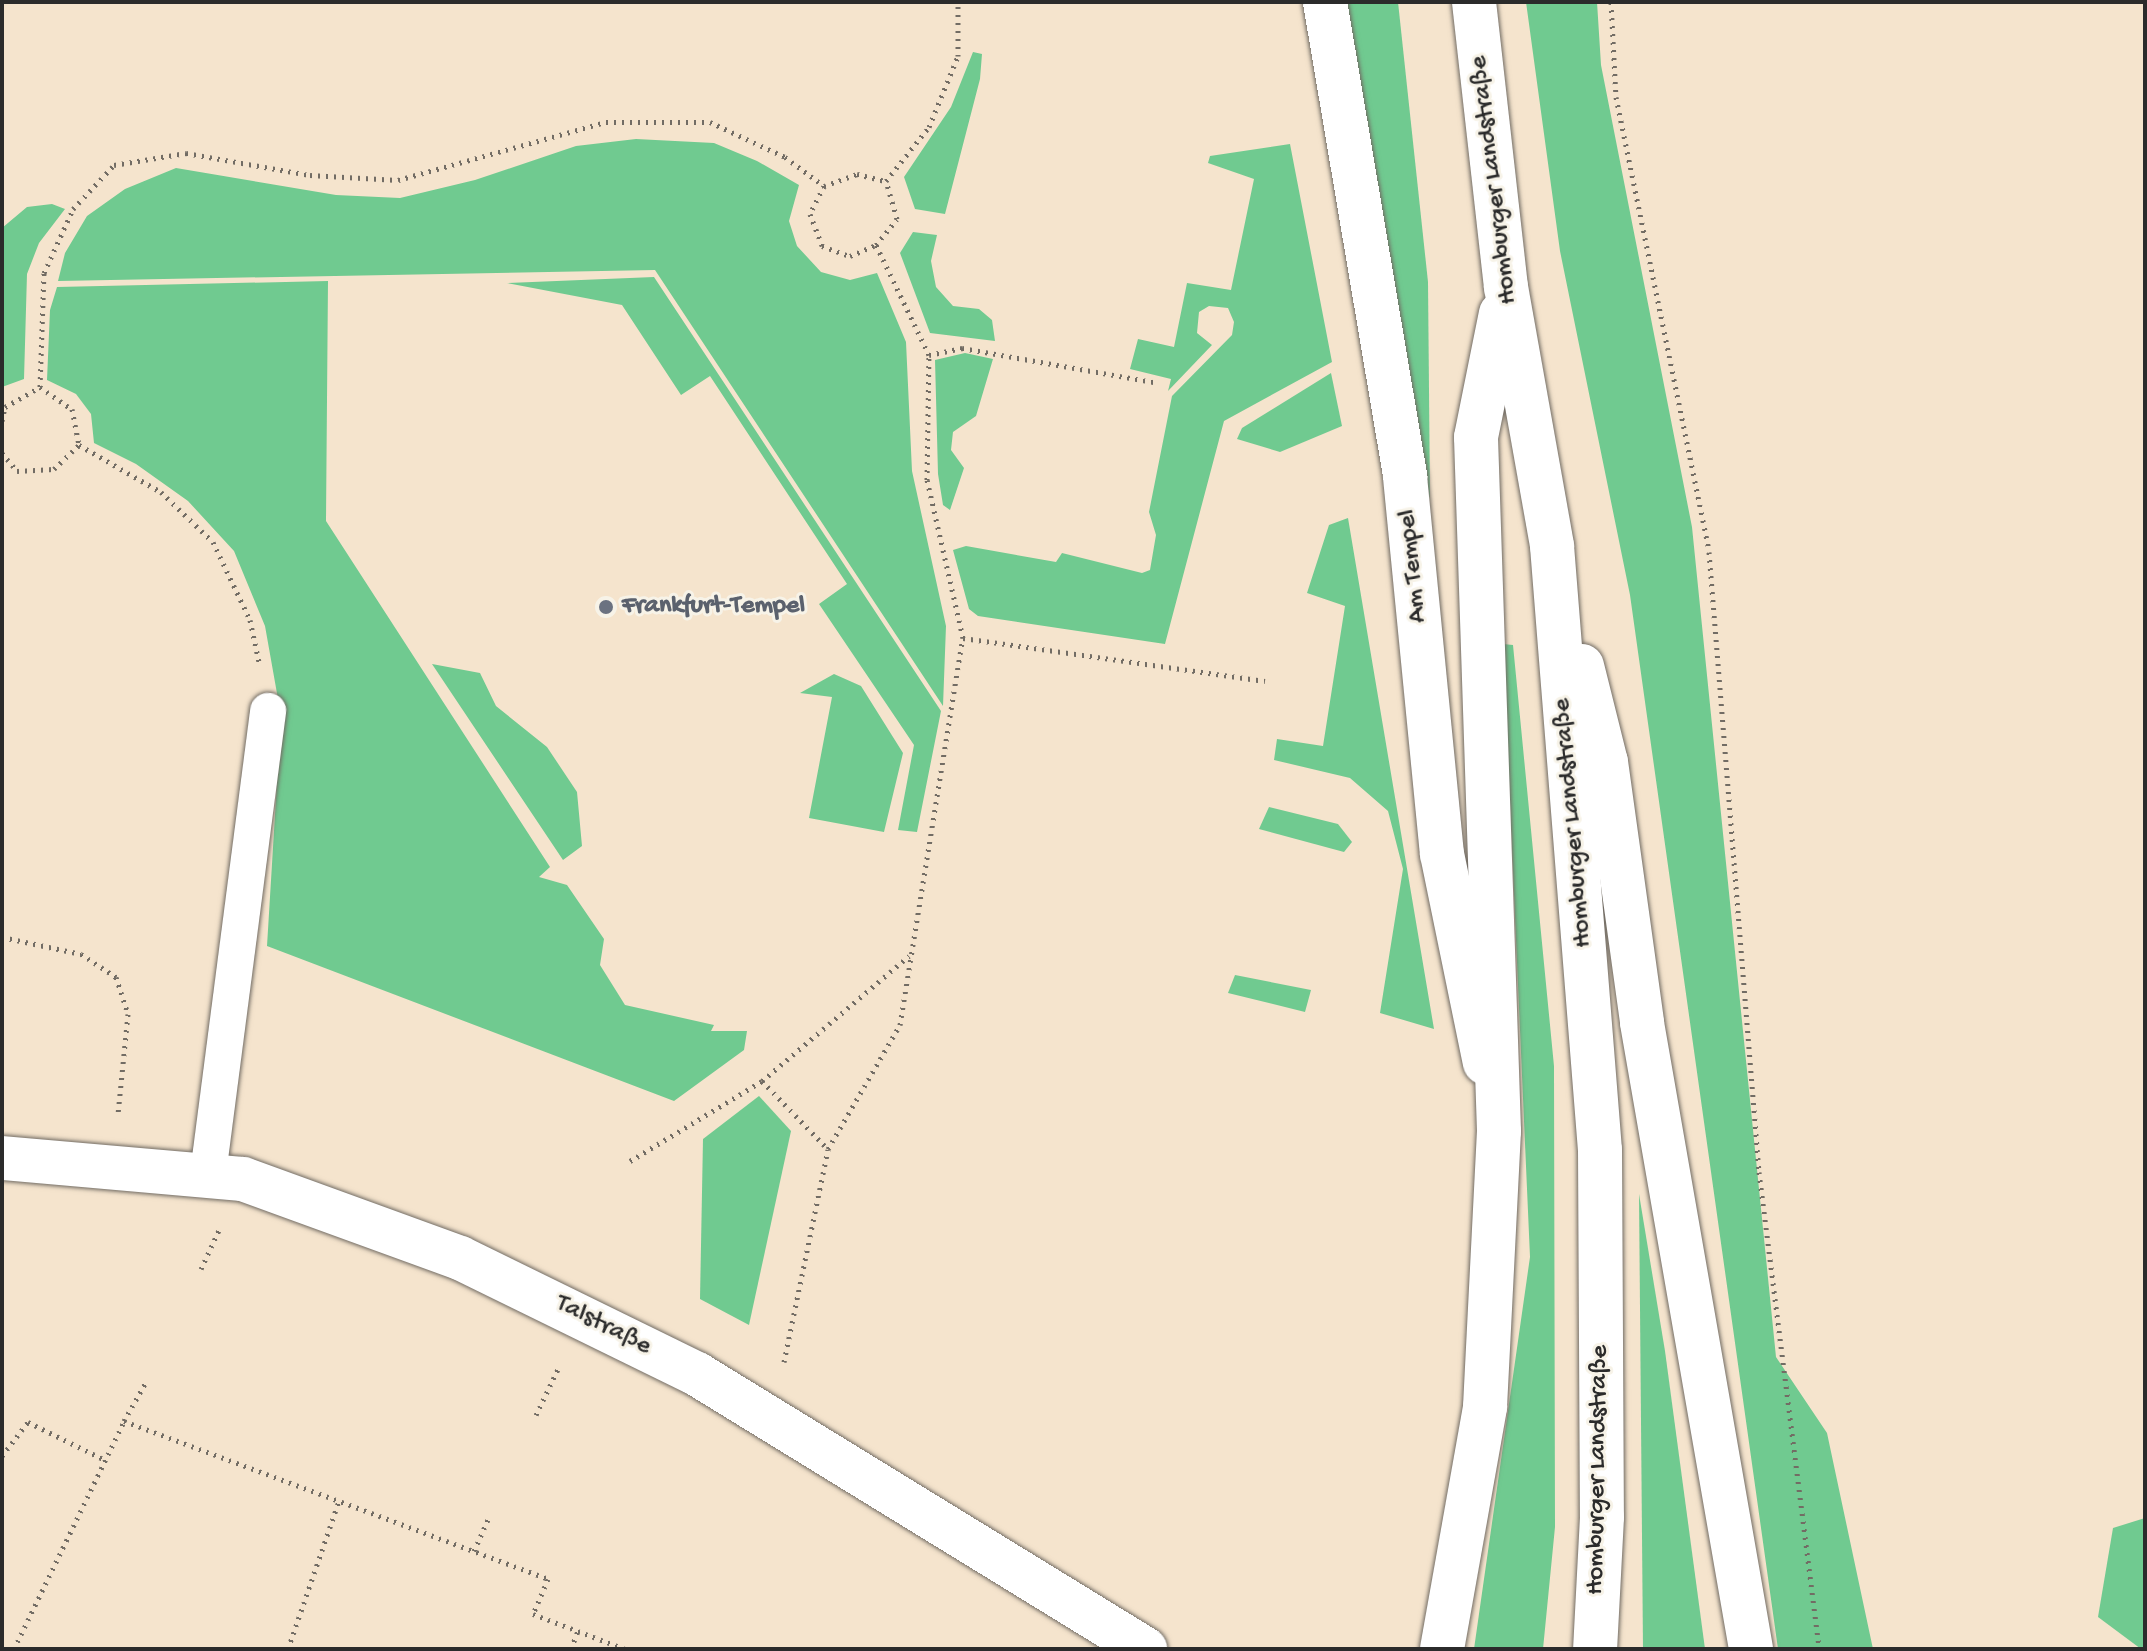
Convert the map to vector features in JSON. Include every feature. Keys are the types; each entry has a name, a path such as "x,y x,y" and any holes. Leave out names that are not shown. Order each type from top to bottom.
{"street":[{"name":"Am Tempel","path":"1325,2 1405,477 1442,854 1499,1131"},
{"name":"Homburger Landstraße","path":"1474,2 1506,287 1552,546 1600,1150 1602,1517 1595,1649"},
{"path":"1442,1649 1485,1407 1499,1131 1476,437 1506,287"},
{"path":"1552,546 1606,762 1642,1023 1751,1649"},
{"name":"Talstraße","path":"2,1158 113,1164 208,1174 280,1191 460,1258 599,1322 774,1422 1145,1649"}],"lane":[{"path":"208,1174 268,711"}],"path":[{"path":"886,181 929,127 958,56 958,2"},
{"path":"1611,2 1616,97 1709,552 1759,1172 1819,1649"},
{"path":"40,387 44,273 73,209 114,165 186,153 310,175 398,180 606,122 710,122 785,157 824,186"},
{"path":"857,174 886,181 897,219 876,245 850,256 822,246 810,214 824,186 857,174"},
{"path":"774,1422 828,1149 900,1025 963,638 927,480 929,355 876,245"},
{"path":"929,355 962,348 1158,383"},
{"path":"2,421 5,407 40,387"},
{"path":"40,387 72,409 79,445 161,492 213,542 250,620 268,711"},
{"path":"2,453 17,471 54,469 79,445"},
{"path":"963,638 1265,681"},
{"path":"2,937 81,954 116,977 128,1014 113,1164"},
{"path":"630,1161 762,1081 910,955"},
{"path":"762,1081 828,1149"},
{"path":"14,1649 124,1421 146,1382"},
{"path":"124,1421 548,1579 533,1614 625,1649"},
{"path":"2,1456 28,1422 105,1460"},
{"path":"288,1649 339,1501"},
{"path":"474,1551 489,1518"},
{"path":"571,1649 578,1631"}],"green space":[{"path":"1346,2 1398,2 1428,282 1430,499 1360,113"},
{"path":"1526,2 1597,2 1601,65 1692,527 1776,1357 1827,1433 1873,1649 1778,1649 1630,595 1560,251"},
{"path":"973,52 982,54 980,79 945,214 915,209 904,177 951,107"},
{"path":"636,139 714,143 757,161 799,185 789,221 797,246 821,272 850,280 877,273 906,342 912,471 946,626 943,706 655,270 58,281 65,253 87,216 125,189 176,168 336,195 400,198 475,180 576,146"},
{"path":"1290,144 1332,362 1224,421 1165,644 978,616 969,609 953,550 966,546 1056,562 1062,553 1142,573 1150,570 1156,535 1149,512 1172,396 1232,335 1234,322 1228,308 1209,306 1199,312 1197,333 1212,345 1168,391 1171,379 1130,369 1138,339 1174,347 1187,283 1231,290 1254,179 1208,163 1210,156"},
{"path":"52,204 65,209 39,243 27,274 24,379 2,387 2,228 27,207"},
{"path":"913,232 937,235 931,261 936,287 953,306 979,309 992,320 995,341 930,333 900,253"},
{"path":"654,277 941,711 917,832 898,830 914,745 819,604 847,584 710,376 681,395 622,305 507,283"},
{"path":"328,281 326,521 550,867 539,877 567,885 604,939 600,965 625,1005 714,1025 711,1031 747,1031 744,1050 674,1101 267,946 281,716 265,626 234,551 188,501 136,464 94,443 91,414 76,394 47,380 50,310 57,287"},
{"path":"965,353 993,359 976,416 953,432 951,450 964,468 950,510 943,505 938,474 935,360"},
{"path":"1331,373 1342,426 1280,452 1237,439 1242,428"},
{"path":"1348,518 1434,1029 1380,1013 1403,869 1388,811 1350,778 1274,760 1277,739 1323,746 1345,606 1307,593 1329,525"},
{"path":"1503,644 1513,645 1554,1066 1555,1527 1543,1649 1474,1649 1530,1257"},
{"path":"432,664 480,673 496,706 547,747 577,792 582,846 563,860"},
{"path":"834,674 861,686 903,753 884,832 809,818 832,697 800,693"},
{"path":"1269,807 1338,824 1352,842 1344,852 1259,829"},
{"path":"1235,975 1311,990 1305,1012 1228,993"},
{"path":"759,1096 791,1131 749,1325 700,1299 703,1139"},
{"path":"1639,1194 1665,1351 1705,1649 1643,1649"},
{"path":"2145,1518 2145,1649 2141,1649 2098,1617 2113,1528"}],"place":[{"name":"Frankfurt-Tempel","path":"606,607"}]}
